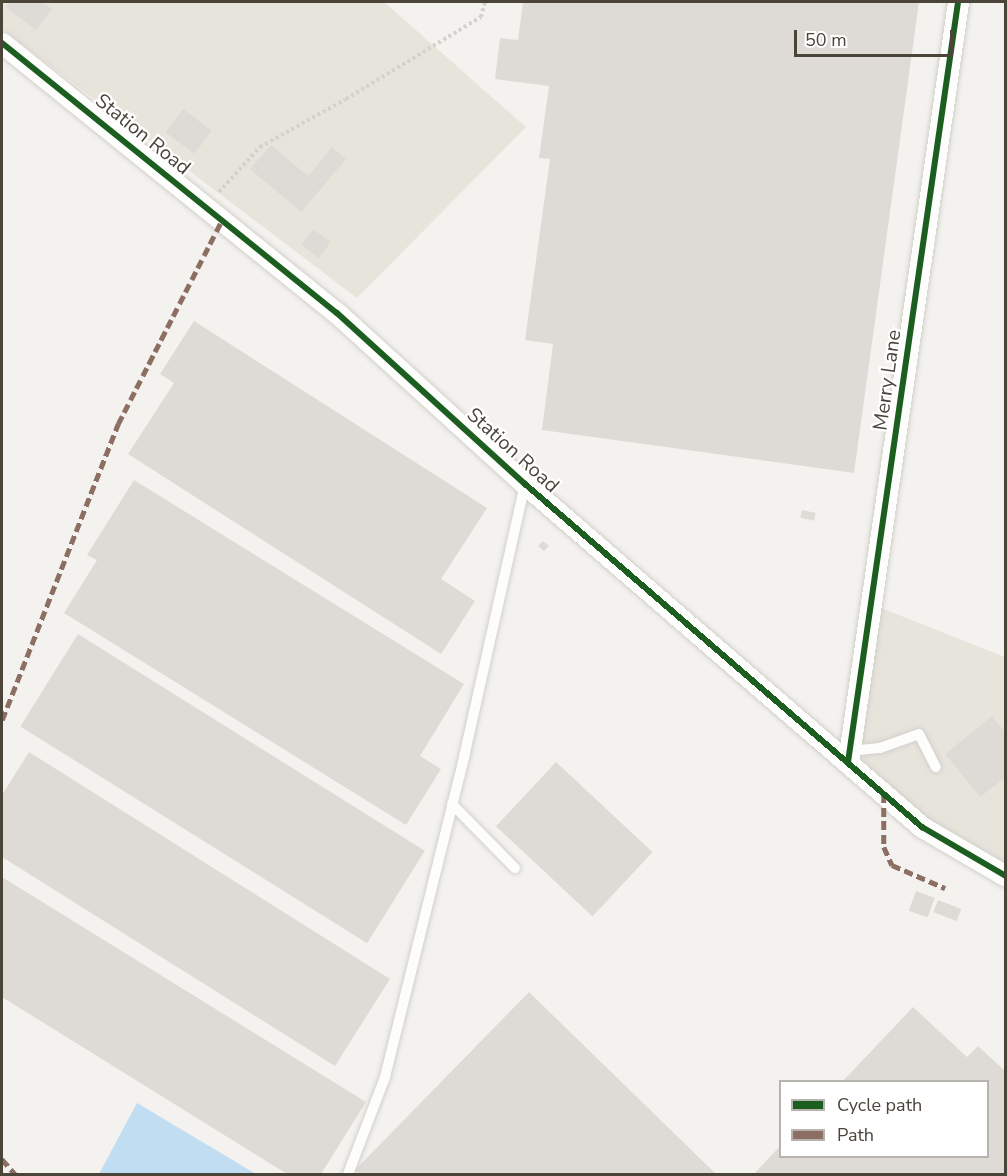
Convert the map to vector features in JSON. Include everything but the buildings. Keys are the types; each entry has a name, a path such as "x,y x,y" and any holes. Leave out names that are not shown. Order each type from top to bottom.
{"street":[{"name":"Merry Lane","path":"849,757 958,2"},
{"name":"Station Road","path":"2,43 337,313 525,484 849,757 922,827 1005,876"}],"lane":[{"path":"348,1174 385,1077 452,804 525,484"},
{"path":"849,757 919,734 936,767"},
{"path":"452,804 515,868"}],"path":[{"path":"207,206 260,147 346,99 481,17 485,2"}],"shaded area":[{"path":"2,2 384,2 526,127 357,298 2,29"},
{"path":"881,608 1005,657 1005,868 925,822 858,756"}],"water":[{"path":"137,1103 256,1174 99,1174"}],"marked path":[{"path":"2,720 118,424 222,220"},
{"path":"884,794 884,847 892,865 945,888"},
{"path":"2,1159 15,1174"}],"cycle path":[{"path":"848,762 958,2"},
{"path":"2,43 337,313 525,484 922,827 1006,876"}]}
